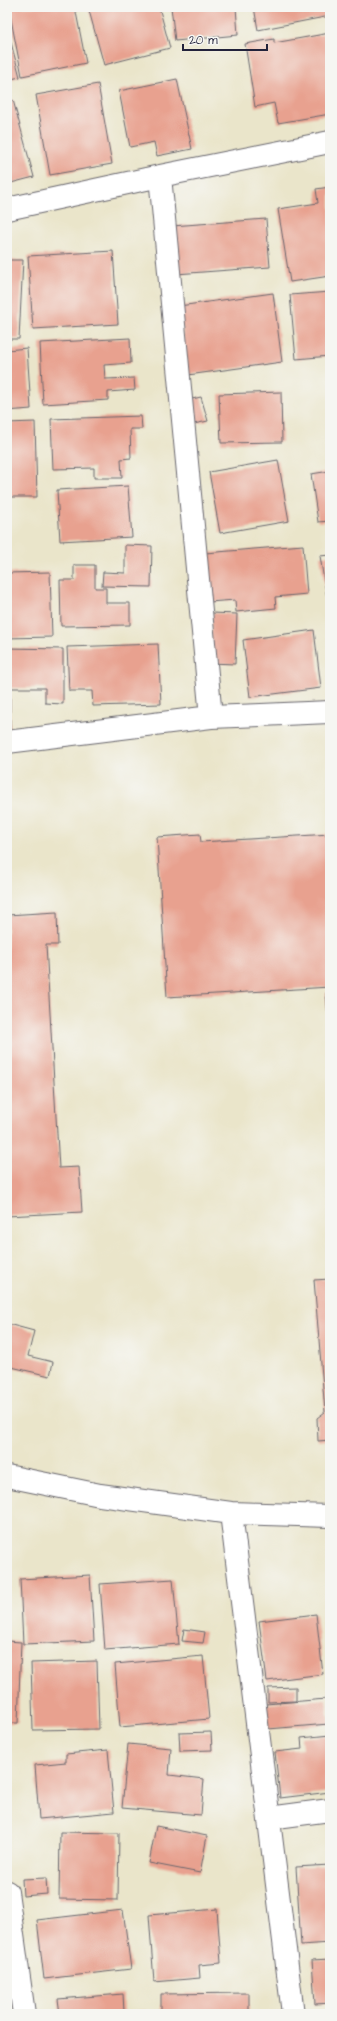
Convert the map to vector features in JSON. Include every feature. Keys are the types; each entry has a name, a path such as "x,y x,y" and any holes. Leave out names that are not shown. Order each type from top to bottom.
{"street":[{"path":"7,209 160,176 330,142"},
{"path":"160,176 211,717"},
{"path":"7,742 211,717 330,712"},
{"path":"7,1476 100,1496 231,1513 330,1516"},
{"path":"231,1513 293,2014"},
{"path":"269,1818 330,1810"},
{"path":"7,1892 24,2014"}],"building":[{"path":"19,7 75,7 86,63 22,76 9,9"},
{"path":"88,7 159,7 170,48 104,65"},
{"path":"171,7 236,7 238,35 175,41"},
{"path":"254,7 330,7 330,16 258,30"},
{"path":"330,33 330,114 278,123 274,103 255,107 245,44 274,39 274,43"},
{"path":"9,35 20,77 7,80 7,36"},
{"path":"177,79 192,149 157,156 154,142 130,147 119,91"},
{"path":"98,84 112,164 50,175 36,95"},
{"path":"13,100 34,177 7,184 7,102"},
{"path":"330,187 330,276 290,282 278,209 318,203 316,189"},
{"path":"266,219 270,267 176,274 172,226"},
{"path":"113,251 118,324 33,329 28,256"},
{"path":"7,260 23,260 19,339 7,339"},
{"path":"330,292 330,356 296,359 290,295"},
{"path":"273,293 282,362 188,375 179,306"},
{"path":"130,338 131,363 104,365 105,379 134,378 135,390 108,392 108,400 43,404 40,343"},
{"path":"27,348 31,409 7,411 7,350"},
{"path":"281,392 282,442 221,443 219,394"},
{"path":"201,397 208,421 189,425 183,401"},
{"path":"141,416 142,429 130,429 131,458 121,459 122,478 94,478 94,468 53,469 51,419"},
{"path":"35,422 37,497 7,497 7,423"},
{"path":"278,460 289,521 220,533 209,472"},
{"path":"330,471 330,521 318,522 311,474"},
{"path":"128,486 132,537 60,541 57,490"},
{"path":"125,545 152,546 151,587 102,586 103,572 125,573"},
{"path":"303,545 307,594 275,597 276,608 236,612 235,600 209,602 205,553"},
{"path":"330,555 330,610 329,611 320,556"},
{"path":"74,565 95,565 95,588 106,588 106,603 130,603 130,625 61,626 60,580 74,580"},
{"path":"50,572 52,637 7,638 7,573"},
{"path":"212,613 237,614 235,664 210,663"},
{"path":"314,630 321,688 250,697 243,640"},
{"path":"158,644 161,704 93,706 92,691 69,691 67,647"},
{"path":"7,648 63,649 63,704 45,703 45,688 10,688 10,730 7,730"},
{"path":"200,834 201,842 330,834 330,987 167,997 157,837"},
{"path":"57,912 58,945 46,945 59,1168 79,1167 82,1212 7,1216 7,915"},
{"path":"326,993 330,993 330,1031 329,1031"},
{"path":"330,1279 330,1440 318,1441 317,1418 325,1412 314,1280"},
{"path":"8,1324 34,1331 28,1356 53,1362 50,1376 7,1366"},
{"path":"90,1575 94,1641 23,1644 20,1579"},
{"path":"173,1579 179,1644 105,1650 100,1584"},
{"path":"316,1614 323,1674 267,1681 259,1621"},
{"path":"184,1629 205,1632 203,1643 182,1641"},
{"path":"7,1641 21,1642 18,1723 7,1723"},
{"path":"203,1656 209,1719 120,1727 115,1664"},
{"path":"97,1661 99,1729 33,1730 31,1663"},
{"path":"296,1687 296,1701 268,1702 268,1688"},
{"path":"326,1699 329,1724 268,1729 266,1704"},
{"path":"211,1732 212,1750 180,1751 179,1733"},
{"path":"330,1735 330,1792 280,1798 275,1752 302,1749 301,1738"},
{"path":"128,1744 171,1748 169,1775 204,1779 201,1815 122,1808"},
{"path":"108,1750 114,1812 39,1819 35,1765 66,1762 66,1754"},
{"path":"156,1826 207,1836 200,1873 149,1863"},
{"path":"60,1832 119,1833 118,1900 59,1899"},
{"path":"330,1865 330,1943 301,1945 296,1867"},
{"path":"46,1878 47,1894 23,1896 22,1879"},
{"path":"217,1909 221,1963 199,1965 200,1978 154,1982 149,1915"},
{"path":"123,1910 131,1969 44,1979 37,1920"},
{"path":"330,1959 330,2003 315,2004 312,1960"},
{"path":"249,1993 249,2012 161,2014 161,1994"},
{"path":"123,1994 124,2012 146,2010 146,2014 60,2014 58,1999"}]}
